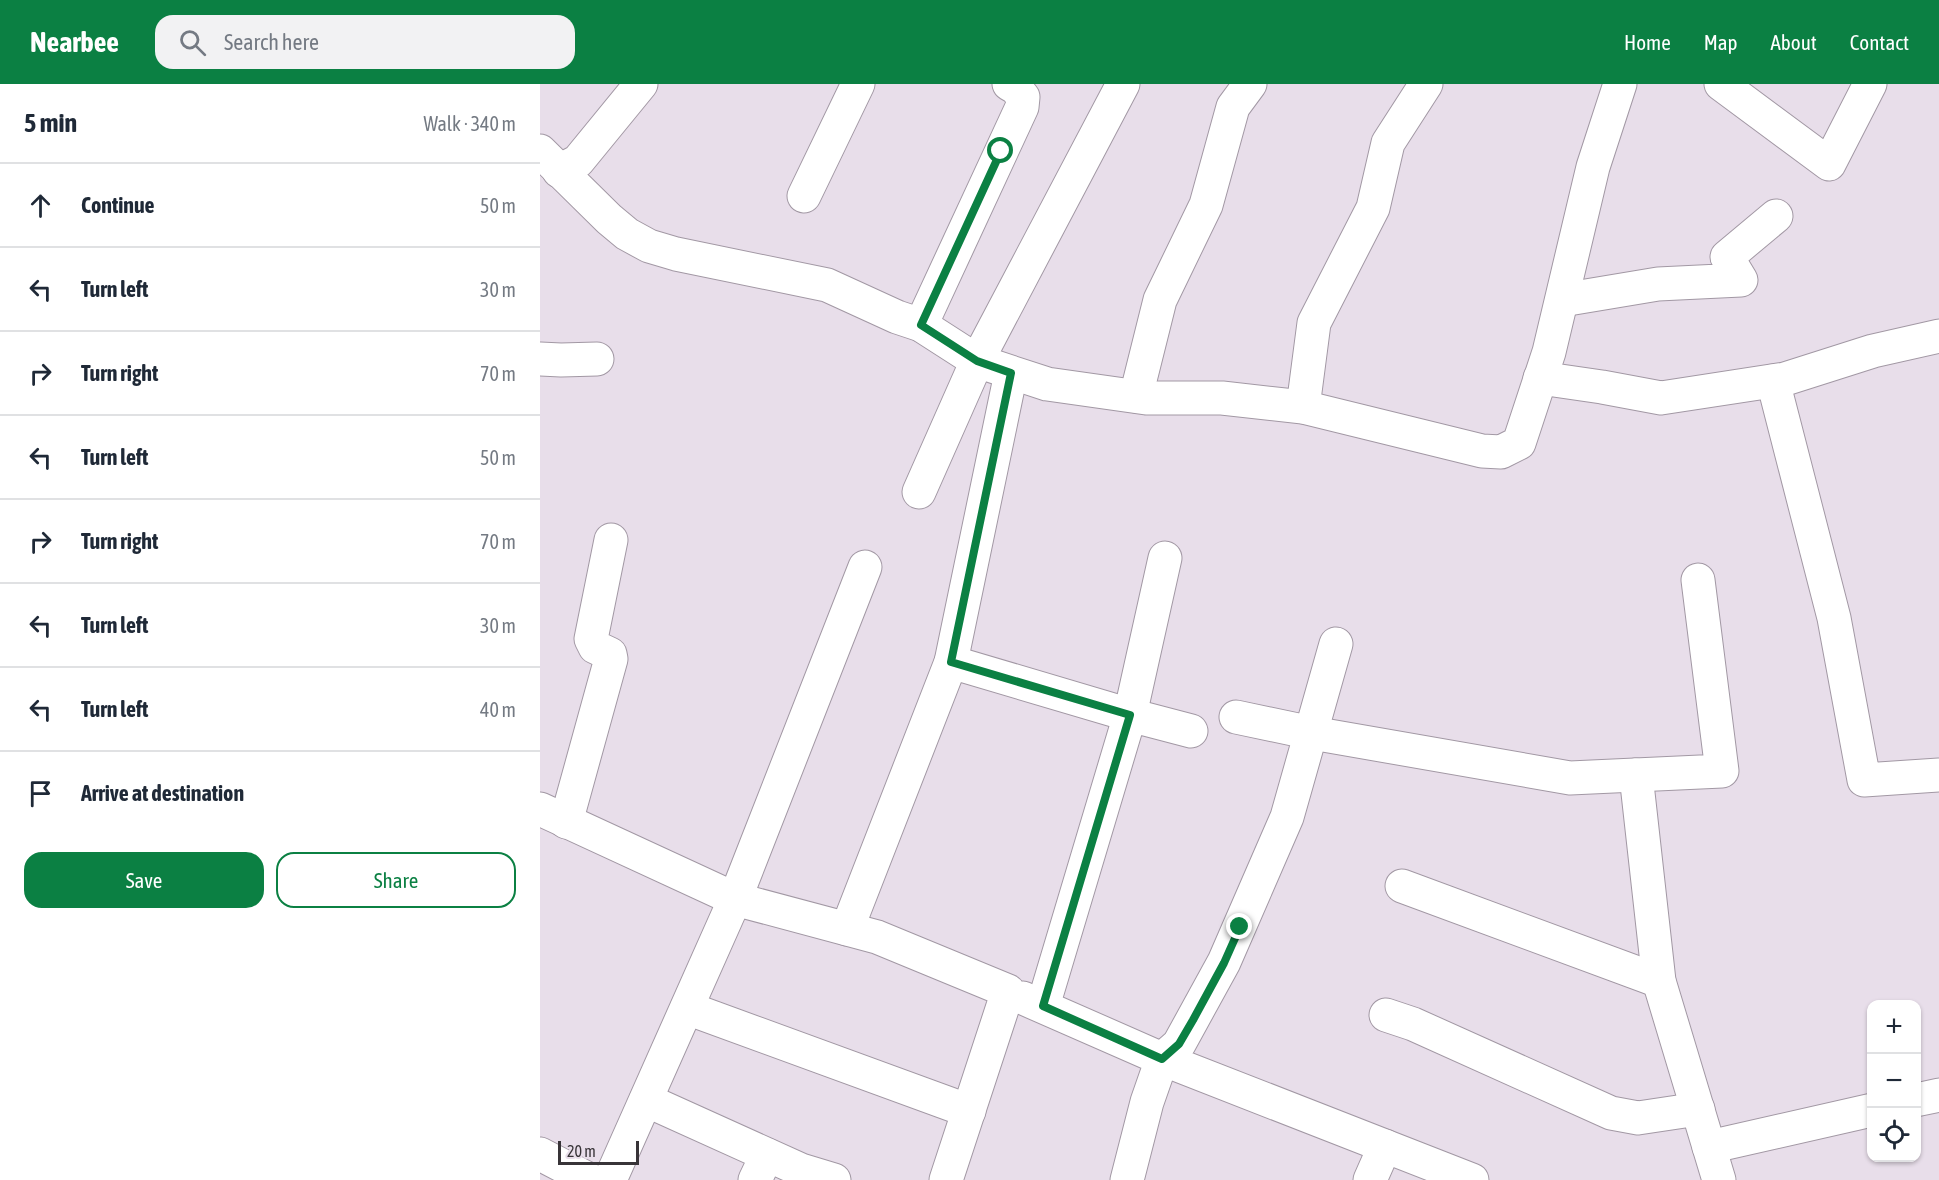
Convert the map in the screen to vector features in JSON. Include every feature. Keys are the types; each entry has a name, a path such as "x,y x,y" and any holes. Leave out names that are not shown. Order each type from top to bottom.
{"street":[{"path":"549,161 578,161 641,84"},
{"path":"804,196 858,84"},
{"path":"921,325 1022,108 1023,97 1016,88 1009,84"},
{"path":"919,492 977,361 1123,84"},
{"path":"1136,396 1160,300 1206,204 1233,107 1250,84"},
{"path":"1303,407 1314,323 1373,208 1388,143 1426,84"},
{"path":"549,161 609,219 627,234 649,246 676,254 826,285 897,317 921,325 977,361 1047,384 1136,396 1222,399 1303,407 1482,451 1502,452 1519,443 1549,352 1593,167 1620,84"},
{"path":"1721,84 1829,164 1870,84"},
{"path":"1562,300 1658,284 1741,280 1727,257 1776,216"},
{"path":"1540,378 1661,398 1785,379 1873,351 1939,336"},
{"path":"540,359 597,359"},
{"path":"847,929 951,662 1011,373"},
{"path":"1773,381 1834,618 1864,780 1939,775"},
{"path":"611,540 591,639 595,648 610,654 611,659 553,816 735,899 877,937 1008,991 1162,1059 1472,1180"},
{"path":"1043,1006 1130,715 1165,558"},
{"path":"610,1180 735,899 865,567"},
{"path":"1236,717 1312,733 1570,778 1722,771 1698,580"},
{"path":"1127,1180 1147,1102 1162,1059 1179,1044 1224,963 1287,817 1336,644"},
{"path":"951,662 1191,731"},
{"path":"1635,775 1659,981 1719,1180"},
{"path":"1402,886 1659,981"},
{"path":"946,1180 1008,991"},
{"path":"687,1008 969,1110"},
{"path":"1386,1015 1413,1024 1611,1113 1638,1118 1698,1108"},
{"path":"1921,1099 1939,1095"},
{"path":"646,1100 761,1168 801,1170 834,1180"},
{"path":"1709,1147 1867,1111"},
{"path":"1370,1180 1385,1146"},
{"path":"540,1154 590,1180"}],"route":[{"path":"1001,151 921,325 977,361 1011,373 951,662 1130,715 1043,1006 1162,1059 1179,1044 1224,963 1240,927"}]}
